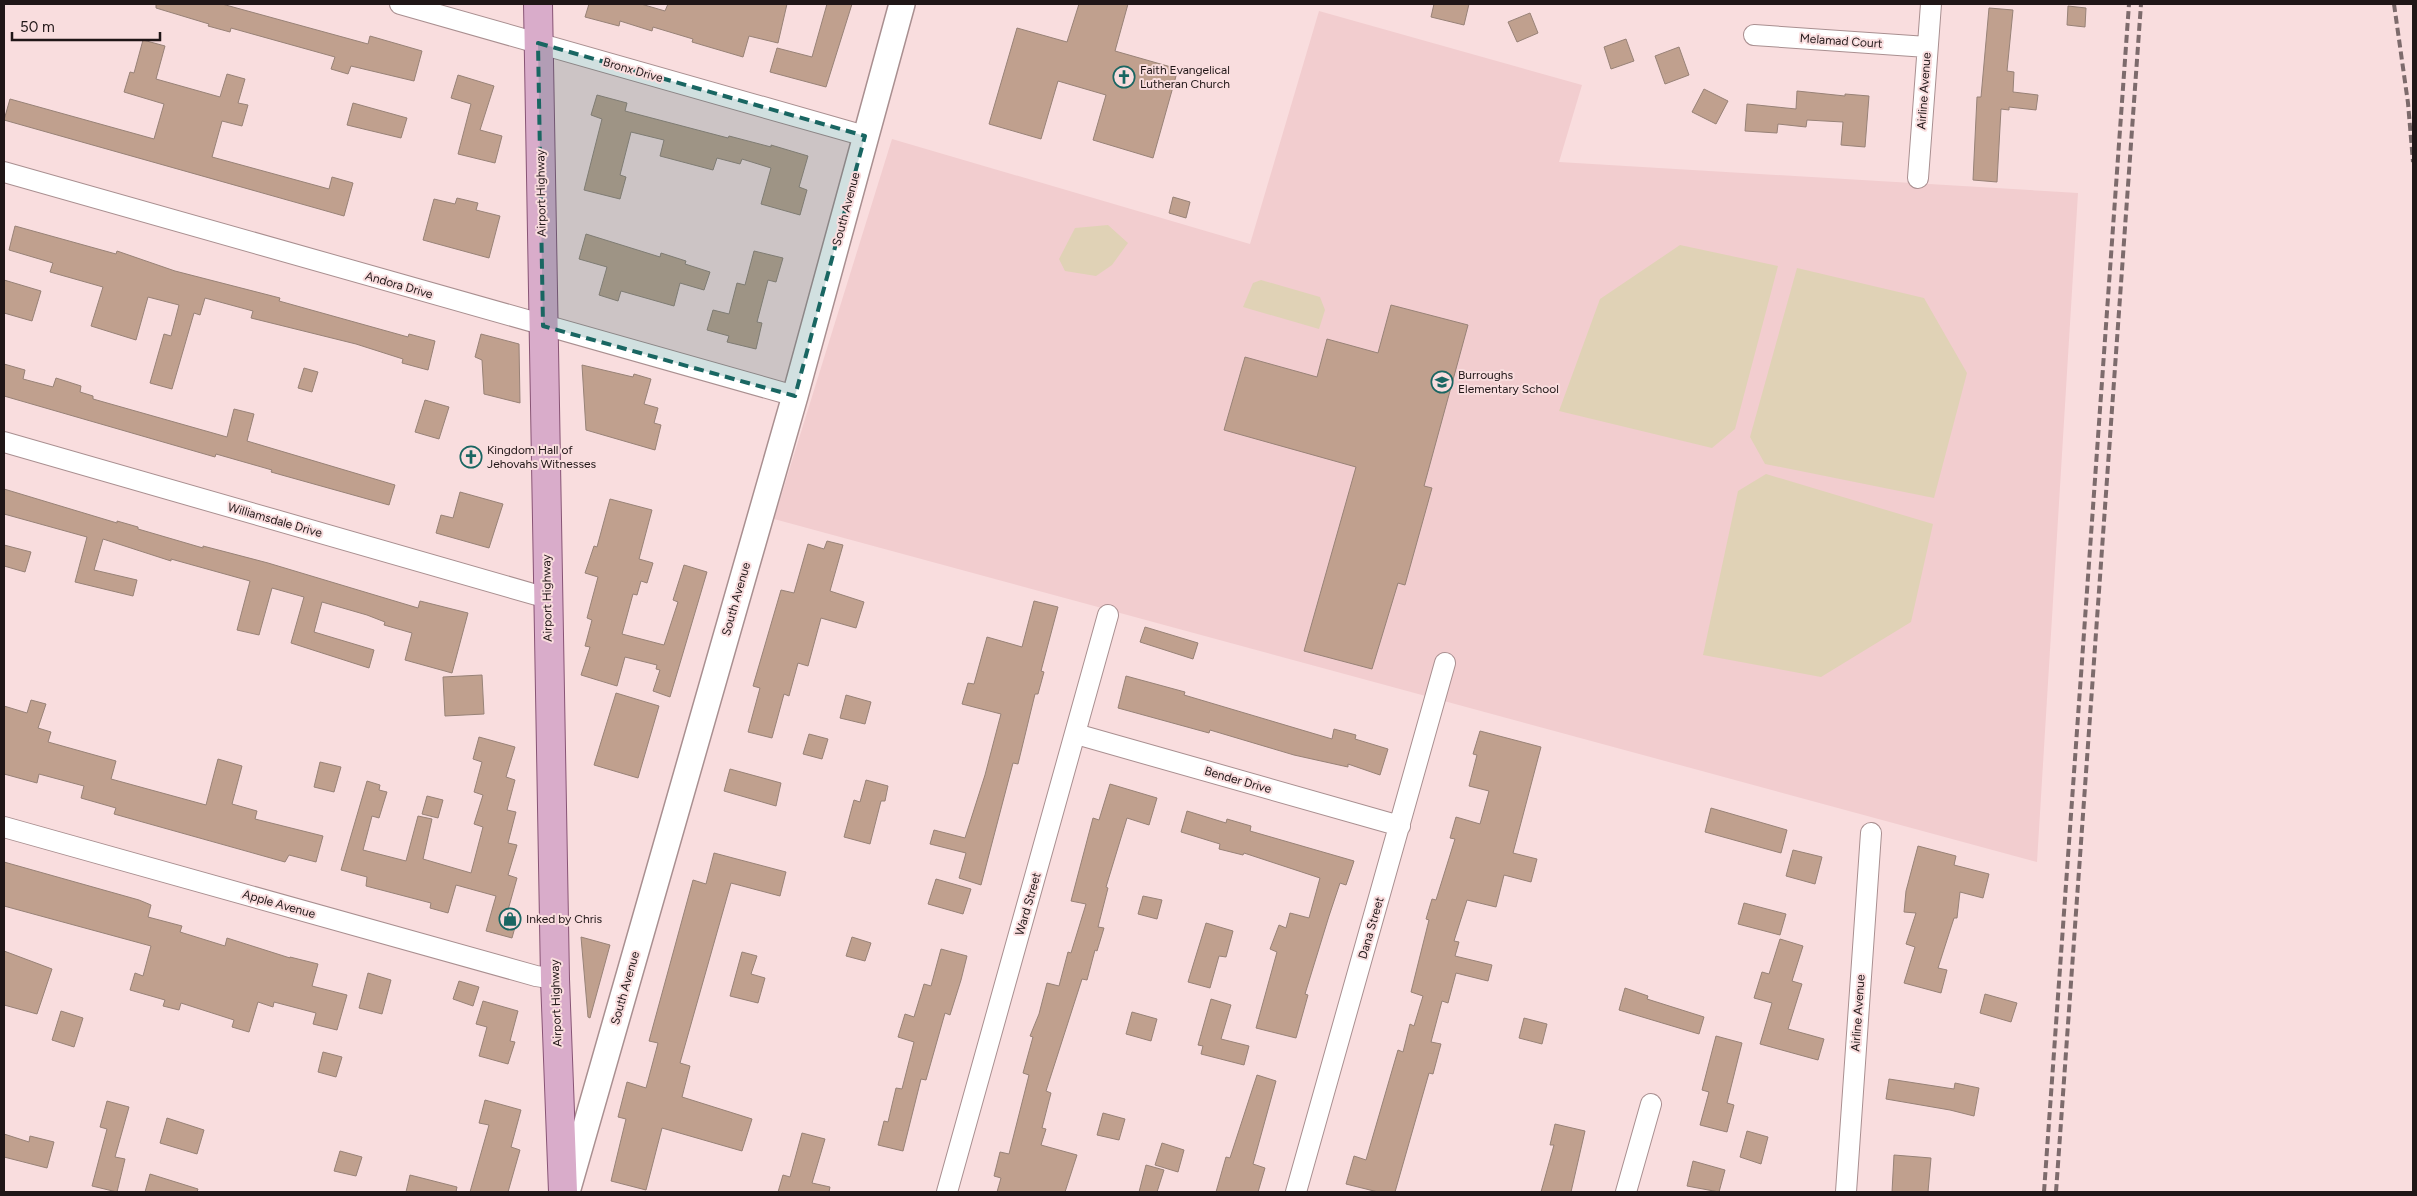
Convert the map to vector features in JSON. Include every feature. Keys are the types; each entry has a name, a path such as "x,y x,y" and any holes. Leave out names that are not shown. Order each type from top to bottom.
{"main road":[{"name":"Airport Highway","path":"538,4 555,979 563,1192"}],"street":[{"name":"Bronx Drive","path":"400,4 865,136"},
{"name":"South Avenue","path":"567,1192 795,396 902,4"},
{"name":"Airline Avenue","path":"1918,178 1930,4"},
{"name":"Melamad Court","path":"1754,34 1927,46"},
{"name":"Andora Drive","path":"4,172 795,396"},
{"name":"Williamsdale Drive","path":"4,442 547,598"},
{"name":"Ward Street","path":"947,1192 1108,615"},
{"name":"Dana Street","path":"1296,1192 1445,663"},
{"name":"Bender Drive","path":"1076,734 1400,826"},
{"name":"Apple Avenue","path":"4,826 517,971 555,979"},
{"name":"Airline Avenue","path":"1846,1192 1871,833"},
{"path":"1626,1192 1651,1104"}],"highlighted area":[{"path":"538,43 865,136 795,396 543,326"}],"shaded area":[{"name":"Burroughs Elementary School","path":"1319,11 1582,85 1559,162 2078,193 2037,862 774,519 892,139 1250,244"},
{"path":"1108,225 1128,243 1112,265 1096,276 1065,271 1059,259 1075,228"},
{"path":"1680,245 1778,266 1735,429 1712,448 1559,411 1600,299"},
{"path":"1797,268 1924,298 1967,373 1934,498 1765,464 1750,437"},
{"path":"1261,280 1320,297 1325,310 1319,329 1243,307 1253,283"},
{"path":"1766,474 1933,524 1911,622 1821,677 1703,655 1738,491"}],"building":[{"path":"156,4 222,4 368,44 370,36 422,51 414,81 351,66 348,74 331,69 335,57 231,28 230,32 208,26 209,24 156,8"},
{"path":"589,4 641,4 665,11 668,4 787,4 778,43 749,36 743,57 692,42 693,39 653,27 652,31 620,21 619,26 585,17"},
{"path":"827,4 852,4 826,87 770,72 777,48 812,57"},
{"name":"Faith Evangelical Lutheran Church","path":"1079,4 1128,4 1115,51 1178,69 1153,158 1093,140 1106,95 1058,81 1041,139 989,124 1017,28 1067,42"},
{"path":"1434,4 1469,4 1464,25 1431,17"},
{"path":"2068,6 2086,8 2085,27 2067,25"},
{"path":"1989,8 2013,10 2007,71 2014,72 2013,92 2038,95 2036,110 2009,107 2009,110 2001,109 1997,182 1973,180 1977,97 1981,97"},
{"path":"1530,13 1538,33 1517,42 1508,22"},
{"path":"1626,39 1634,61 1611,69 1604,47"},
{"path":"143,40 165,46 156,79 220,97 227,74 245,79 238,103 248,105 242,126 222,121 212,157 329,189 332,177 353,183 344,216 4,120 10,99 154,139 164,104 124,92 130,72 134,73"},
{"path":"1679,47 1689,75 1665,84 1655,56"},
{"path":"458,75 494,86 480,130 502,136 495,163 458,154 471,104 451,98"},
{"path":"1704,89 1728,101 1716,124 1692,112"},
{"path":"1797,91 1845,96 1845,94 1869,96 1865,147 1841,145 1843,122 1807,120 1806,127 1778,124 1777,133 1745,131 1747,104 1796,109"},
{"path":"597,95 627,103 625,111 728,138 729,136 771,147 771,145 808,156 799,187 807,190 800,215 761,204 771,168 742,159 740,164 717,158 713,170 660,156 664,140 631,132 620,175 626,177 620,199 584,190 602,119 591,115"},
{"path":"353,103 407,118 401,138 347,125"},
{"path":"1173,197 1190,202 1186,218 1169,213"},
{"path":"457,198 478,203 476,210 500,216 489,258 423,240 434,199 455,204"},
{"path":"15,226 116,254 117,251 175,271 280,298 279,301 408,337 409,334 435,341 428,370 402,363 403,359 356,344 251,318 253,311 205,298 200,315 194,313 172,389 150,383 164,334 171,336 179,305 148,297 136,340 91,326 103,287 50,272 53,263 9,250"},
{"path":"586,234 660,257 661,253 686,261 685,264 710,272 704,290 680,283 674,306 621,291 618,301 599,295 607,267 579,259"},
{"path":"754,251 783,258 776,282 768,280 757,322 762,323 756,349 727,342 729,336 707,330 713,310 729,314 737,283 745,285"},
{"path":"4,280 41,291 32,321 4,313"},
{"path":"1391,305 1468,325 1424,486 1432,488 1405,585 1398,583 1372,669 1304,651 1356,467 1224,430 1245,357 1317,377 1327,339 1378,353"},
{"path":"481,334 519,344 520,403 484,394 482,360 475,357"},
{"path":"4,364 25,370 23,379 53,387 56,378 81,386 80,392 93,396 93,399 227,437 234,409 254,414 247,441 395,485 389,505 271,472 272,470 216,454 215,457 4,396"},
{"path":"582,365 633,377 634,374 651,379 644,404 658,408 654,423 661,425 655,450 586,430"},
{"path":"304,368 318,372 312,392 298,388"},
{"path":"425,400 449,407 439,439 415,432"},
{"path":"4,489 117,523 117,521 138,527 138,529 203,548 203,546 268,563 418,608 420,601 468,613 452,673 405,660 412,633 384,625 385,622 367,615 322,602 314,632 374,650 369,668 291,643 304,597 272,588 259,635 237,630 250,581 171,559 171,561 103,539 94,570 137,580 133,596 75,582 87,537 4,514"},
{"path":"460,492 503,504 489,548 436,533 441,515 453,518"},
{"path":"610,499 652,510 639,559 653,563 647,583 641,581 637,595 633,594 622,634 664,645 678,602 673,600 684,565 707,572 670,697 653,691 660,670 656,669 657,665 625,657 617,686 581,675 590,647 585,646 592,620 587,618 598,577 585,573 594,546 597,547"},
{"path":"827,541 843,545 830,591 864,602 856,628 821,618 808,666 798,663 789,696 784,694 772,738 748,732 760,688 753,686 781,590 794,593 808,544 824,549"},
{"path":"4,545 31,552 25,572 4,566"},
{"path":"1034,601 1058,607 1041,671 1044,672 1038,694 1035,694 1018,764 1013,763 981,885 959,878 966,853 930,844 934,830 965,838 985,775 1001,714 962,704 968,683 974,684 987,637 1022,647"},
{"path":"1145,627 1198,643 1193,659 1140,642"},
{"path":"482,675 484,714 445,716 443,677"},
{"path":"1126,676 1185,692 1184,695 1332,739 1334,729 1356,735 1355,739 1388,749 1380,775 1348,764 1348,767 1294,755 1210,730 1209,733 1118,708"},
{"path":"616,693 659,706 638,778 594,765"},
{"path":"846,695 871,702 865,724 840,718"},
{"path":"31,700 46,704 38,728 51,732 48,742 116,761 111,779 206,805 218,759 242,766 232,804 257,811 255,819 323,836 316,862 289,855 285,862 114,814 116,808 81,798 84,786 39,774 37,783 4,774 4,706 27,713"},
{"path":"1480,731 1541,747 1513,853 1537,859 1531,882 1504,875 1496,907 1467,900 1454,941 1459,942 1455,956 1492,965 1488,981 1456,973 1448,1003 1442,1001 1431,1042 1441,1044 1433,1074 1429,1073 1395,1192 1378,1192 1346,1184 1354,1156 1366,1160 1398,1050 1403,1052 1410,1024 1414,1026 1423,996 1411,992 1429,920 1426,919 1432,899 1436,900 1455,839 1450,838 1456,817 1480,824 1489,791 1469,786 1477,755 1473,754"},
{"path":"809,734 828,739 822,759 803,754"},
{"path":"479,737 515,747 506,777 515,780 507,810 516,812 508,843 517,845 508,875 517,878 508,910 519,913 512,938 486,931 496,896 456,885 448,913 430,908 431,903 366,886 367,877 341,870 367,781 380,785 379,790 387,792 379,818 372,816 363,850 406,861 418,816 432,819 423,859 471,873 483,827 474,824 483,795 474,792 482,762 473,759"},
{"path":"320,762 341,767 334,792 314,787"},
{"path":"730,769 781,783 776,806 724,791"},
{"path":"866,780 888,786 885,801 881,801 870,844 844,837 854,800 860,802"},
{"path":"1110,784 1157,798 1149,825 1127,818 1106,887 1108,888 1098,927 1104,928 1097,951 1095,950 1087,980 1082,979 1046,1091 1051,1093 1042,1128 1046,1129 1041,1145 1077,1155 1065,1192 997,1192 1001,1178 994,1176 1000,1152 1009,1154 1029,1075 1023,1073 1033,1037 1030,1036 1039,1014 1047,983 1059,986 1068,952 1071,953 1086,904 1071,901 1093,818 1099,820"},
{"path":"427,796 443,800 438,818 422,814"},
{"path":"1711,808 1787,830 1781,853 1705,832"},
{"path":"1187,811 1226,823 1227,819 1251,826 1250,831 1354,861 1346,885 1340,883 1329,916 1305,994 1308,995 1296,1038 1256,1028 1277,952 1270,949 1279,925 1286,928 1290,913 1309,918 1320,878 1244,853 1243,855 1219,849 1220,844 1181,832"},
{"path":"1918,846 1956,856 1954,865 1989,874 1983,898 1960,892 1957,918 1954,918 1938,968 1947,970 1941,993 1904,983 1915,947 1906,944 1916,913 1904,912 1906,891"},
{"path":"1793,850 1822,857 1815,884 1786,876"},
{"path":"714,853 786,872 780,896 731,883 680,1063 690,1066 682,1097 752,1119 742,1151 662,1128 646,1190 611,1181 626,1119 618,1117 627,1082 646,1088 658,1043 649,1041 693,880 706,884"},
{"path":"4,862 139,900 151,905 148,917 182,926 180,932 225,946 227,938 290,958 318,964 312,986 347,995 337,1030 313,1024 316,1013 274,1002 273,1007 258,1002 249,1032 232,1027 234,1020 181,1003 179,1010 163,1006 165,1000 130,990 135,973 143,976 151,946 4,906"},
{"path":"936,879 971,889 963,914 928,904"},
{"path":"1143,896 1162,900 1157,919 1138,914"},
{"path":"1744,903 1786,914 1780,935 1738,924"},
{"path":"1206,923 1233,931 1226,957 1219,956 1210,988 1188,982"},
{"path":"581,937 610,945 590,1018 588,1017"},
{"path":"852,937 871,943 865,961 846,956"},
{"path":"1780,939 1803,946 1792,981 1802,984 1788,1029 1824,1039 1818,1060 1760,1044 1772,1003 1754,998 1762,972 1769,974"},
{"path":"941,949 967,956 950,1015 945,1013 926,1080 921,1079 903,1151 878,1145 884,1121 888,1122 896,1088 902,1089 914,1042 898,1037 905,1014 914,1017 924,984 931,986"},
{"path":"4,951 52,969 37,1014 4,1005"},
{"path":"742,952 757,956 751,974 765,978 758,1003 730,996"},
{"path":"368,973 391,980 382,1014 359,1008"},
{"path":"459,981 479,987 473,1006 453,999"},
{"path":"1625,988 1648,996 1647,999 1704,1017 1699,1034 1619,1010"},
{"path":"1985,994 2017,1003 2011,1022 1980,1013"},
{"path":"1211,999 1231,1005 1221,1039 1249,1046 1244,1065 1201,1054 1203,1046 1198,1045"},
{"path":"483,1001 518,1011 510,1041 515,1042 508,1064 479,1056 487,1027 476,1024"},
{"path":"61,1011 83,1018 74,1047 52,1040"},
{"path":"1132,1012 1157,1019 1151,1041 1126,1034"},
{"path":"1524,1018 1547,1024 1542,1044 1519,1038"},
{"path":"1716,1036 1742,1043 1727,1103 1734,1105 1727,1132 1700,1125 1709,1092 1702,1090"},
{"path":"323,1052 342,1057 336,1077 318,1072"},
{"path":"1257,1075 1276,1081 1253,1164 1265,1168 1258,1192 1216,1192 1226,1157 1230,1158"},
{"path":"1889,1079 1954,1089 1955,1083 1979,1088 1974,1116 1886,1099"},
{"path":"485,1100 521,1110 511,1147 520,1150 508,1192 470,1192 489,1125 479,1123"},
{"path":"107,1101 129,1107 115,1157 125,1159 117,1192 92,1186 107,1129 100,1127"},
{"path":"1103,1113 1125,1119 1119,1140 1097,1135"},
{"path":"167,1118 204,1130 197,1154 160,1143"},
{"path":"1555,1124 1585,1131 1571,1192 1541,1192 1554,1145 1550,1145"},
{"path":"1747,1131 1768,1137 1761,1164 1740,1157"},
{"path":"802,1133 825,1139 812,1183 830,1187 829,1192 778,1192 783,1175 790,1177"},
{"path":"4,1134 29,1142 30,1136 54,1142 47,1168 4,1157"},
{"path":"1162,1143 1184,1150 1178,1172 1155,1165"},
{"path":"340,1151 362,1157 356,1176 334,1171"},
{"path":"1894,1155 1931,1158 1928,1192 1892,1192"},
{"path":"1693,1161 1725,1170 1719,1192 1687,1186"},
{"path":"1146,1165 1164,1170 1157,1192 1139,1192"},
{"path":"150,1174 198,1189 197,1192 145,1192"},
{"path":"410,1175 457,1187 456,1192 406,1192"}],"railway":[{"path":"2044,1192 2129,4"},
{"path":"2056,1192 2141,4"},
{"path":"2394,4 2408,103 2413,162"}],"place":[{"name":"Faith Evangelical Lutheran Church","path":"1124,77"},
{"name":"Burroughs Elementary School","path":"1442,382"},
{"name":"Kingdom Hall of Jehovahs Witnesses","path":"471,457"},
{"name":"Inked by Chris","path":"510,919"}]}
